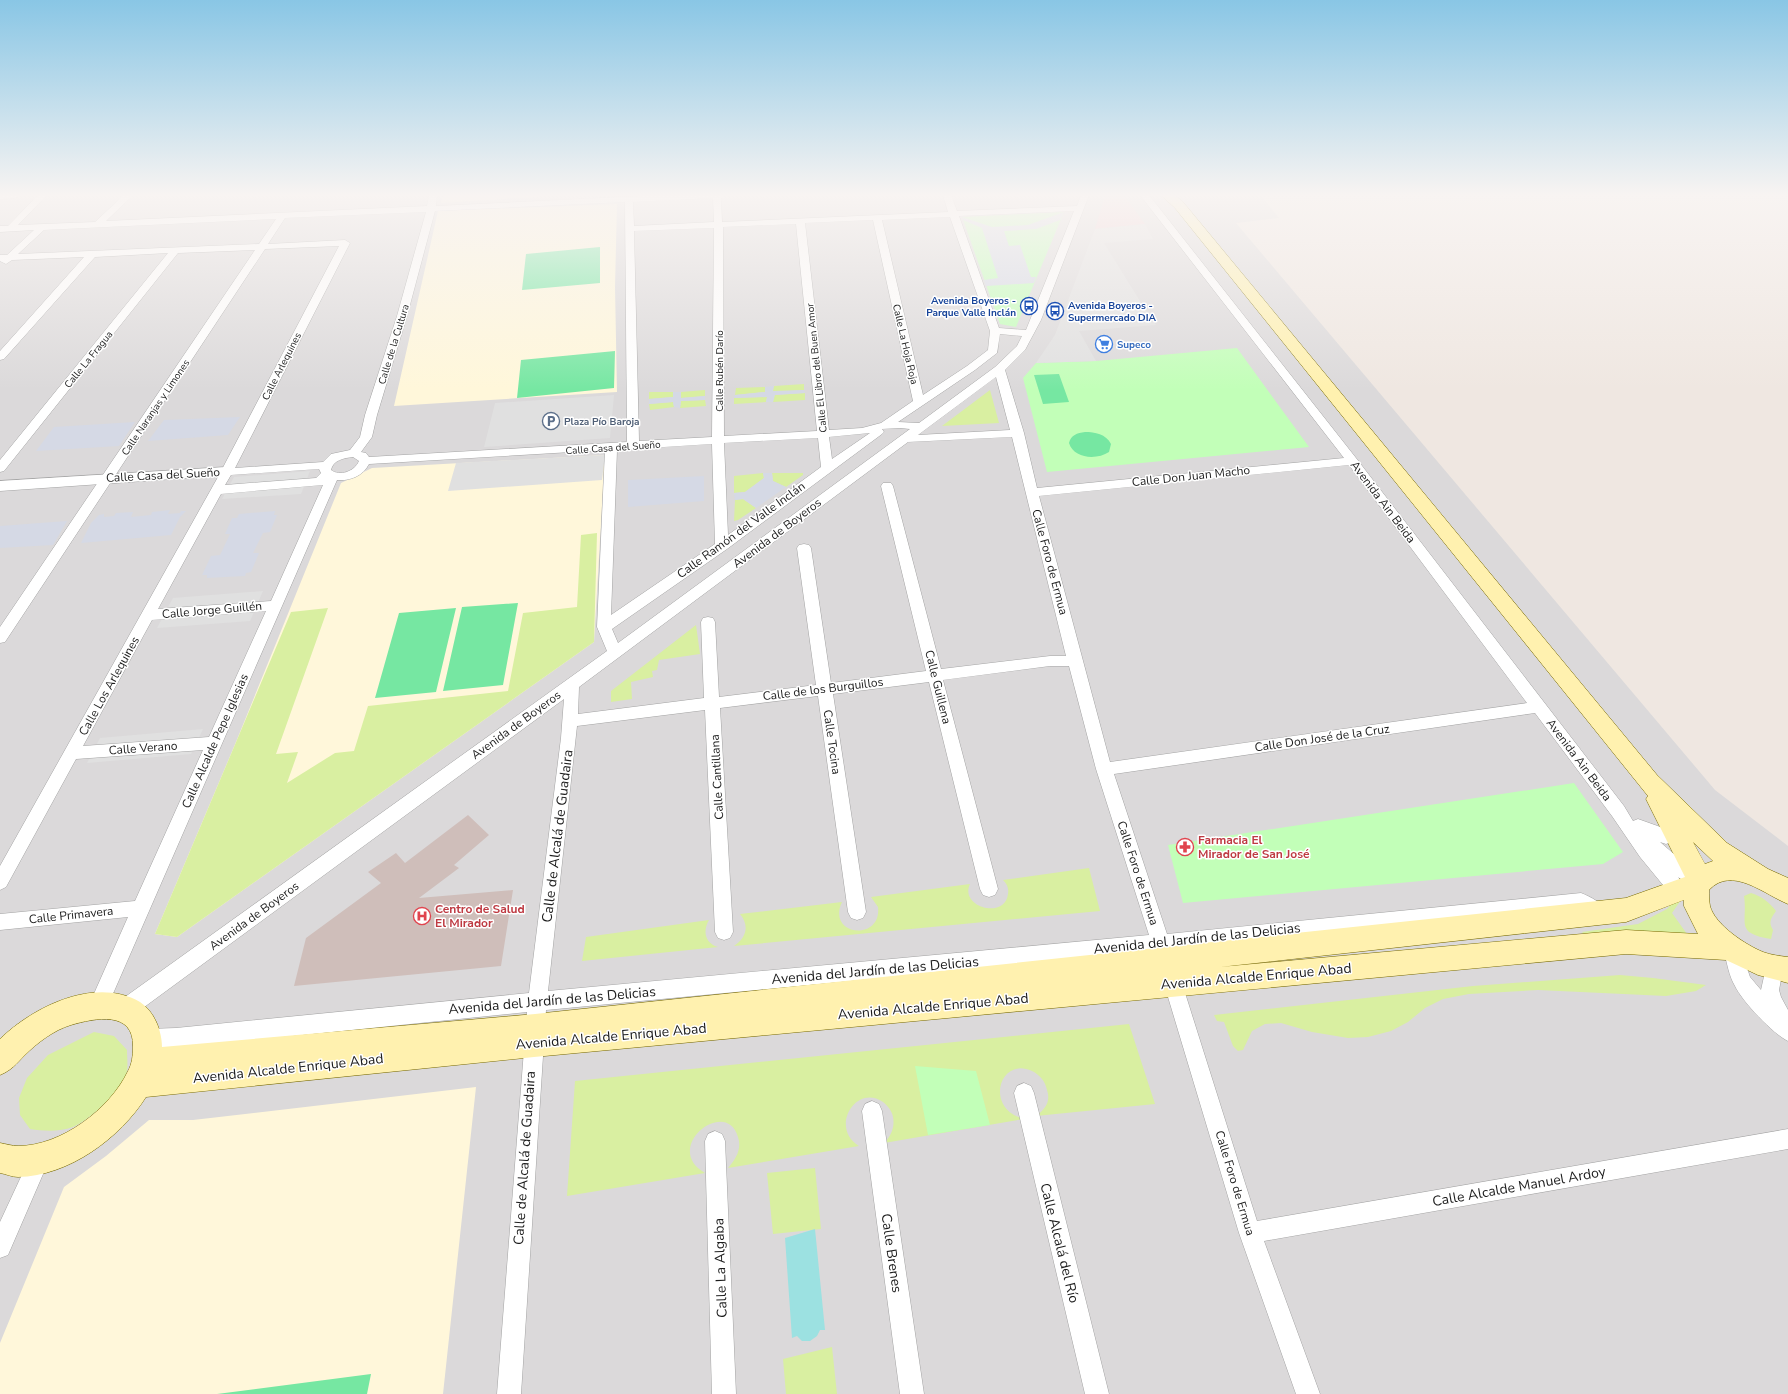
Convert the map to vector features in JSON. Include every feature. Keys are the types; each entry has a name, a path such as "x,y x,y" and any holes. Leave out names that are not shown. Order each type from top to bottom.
{"main road":[{"path":"1224,260 1649,782 1718,851 1788,892"},
{"path":"1649,782 1675,833 1693,886 1696,904 1704,922 1731,950 1750,961 1783,974"},
{"name":"Avenida Alcalde Enrique Abad","path":"144,1062 534,1035 1626,910 1693,886 1709,873 1725,870 1739,870 1760,876"},
{"name":"Avenida Alcalde Enrique Abad","path":"1167,962 1626,942 1731,950"},
{"path":"0,1061 10,1042 72,1011 112,1007 141,1021 144,1062 122,1106 100,1128 73,1146 40,1158 20,1161 0,1158"}],"street":[{"path":"0,356 87,260"},
{"name":"Calle La Fragua","path":"0,468 168,260"},
{"name":"Calle Naranjas y Limones","path":"0,638 253,260"},
{"name":"Calle Arlequines","path":"217,490 336,260"},
{"name":"Calle de la Cultura","path":"354,453 366,437 371,415 402,316 417,260"},
{"path":"630,260 633,446"},
{"name":"Calle Rubén Darío","path":"718,260 718,440 722,546"},
{"name":"Calle El Libro del Buen Amor","path":"804,260 827,468"},
{"name":"Calle La Hoja Roja","path":"888,260 919,401"},
{"name":"Calle Ramón del Valle Inclán","path":"604,627 722,546 880,429 919,401 968,370 993,351 995,331 970,260"},
{"name":"Avenida de Boyeros","path":"112,1007 572,685 993,373 1021,348 1036,320 1059,260"},
{"name":"Avenida Ain Beida","path":"1195,260 1352,461 1618,811"},
{"path":"995,331 1029,333"},
{"path":"968,370 993,373"},
{"name":"Calle Foro de Ermua","path":"993,373 1018,433 1031,493 1104,769 1167,962 1250,1234 1308,1394"},
{"name":"Calle Casa del Sueño","path":"0,486 106,478 226,472 328,472 345,476 357,472 365,461 824,434 880,429 900,425 920,426"},
{"name":"Calle Casa del Sueño","path":"880,429 905,438"},
{"path":"905,438 1018,433"},
{"path":"611,447 604,627 615,652"},
{"path":"217,490 319,482 328,472 335,457 354,453 362,456 365,461"},
{"name":"Calle Don Juan Macho","path":"1031,493 1352,461"},
{"name":"Calle Alcalde Pepe Iglesias","path":"112,1007 141,908 276,605 328,472"},
{"name":"Calle Guillena","path":"887,486 989,889"},
{"name":"Calle Los Arlequines","path":"0,882 217,490"},
{"name":"Calle Tocina","path":"804,548 857,912"},
{"name":"Calle Jorge Guillén","path":"147,615 276,605"},
{"name":"Calle Cantillana","path":"708,622 724,932"},
{"name":"Calle de los Burguillos","path":"570,721 1050,661 1075,661"},
{"name":"Calle de Alcalá de Guadaira","path":"509,1394 520,1207 537,1001 569,738 572,685"},
{"name":"Calle Don José de la Cruz","path":"1104,769 1539,707"},
{"name":"Calle Verano","path":"72,752 214,743"},
{"path":"1618,811 1641,828 1666,838 1675,833"},
{"path":"1618,811 1632,834 1653,862 1693,886"},
{"path":"1641,828 1649,843 1693,886"},
{"name":"Calle Primavera","path":"0,922 141,908"},
{"path":"1731,950 1742,982 1766,1011 1788,1031"},
{"name":"Avenida del Jardín de las Delicias","path":"144,1062 176,1038 537,1001 1167,962"},
{"path":"1783,974 1769,987 1772,1002 1788,1026"},
{"name":"Calle Alcalá del Río","path":"1024,1093 1097,1394"},
{"name":"Calle Brenes","path":"872,1112 912,1394"},
{"name":"Calle Alcalde Manuel Ardoy","path":"1250,1234 1788,1139"},
{"name":"Calle La Algaba","path":"715,1141 724,1394"},
{"path":"0,1247 40,1158"}],"shaded area":[{"path":"0,260 1267,260 1715,790 1788,846 1788,1394 0,1394"},
{"path":"427,260 616,260 617,392 394,406"},
{"path":"992,260 1025,260 1031,277 1036,277 1034,283 986,286 984,280 998,278"},
{"path":"1083,260 1115,260 1156,325 1079,331 1096,361 1036,363 1055,335"},
{"path":"774,386 773,391 804,390 805,393 775,395 773,402 766,402 767,397 734,398 735,395 765,392 765,387"},
{"path":"673,392 681,392 681,398 705,396 705,400 681,401 680,408 674,407 673,402 649,404 649,399 673,397"},
{"name":"Plaza Pío Baroja","path":"614,395 610,438 484,447 495,403"},
{"path":"240,417 228,435 148,441 164,420"},
{"path":"135,422 119,446 36,451 54,427"},
{"path":"605,455 594,642 177,937 155,934 236,742 341,483 372,468"},
{"path":"605,455 602,480 448,491 456,463"},
{"path":"310,471 301,494 222,499 234,477"},
{"path":"763,473 772,473 773,481 786,487 756,508 743,499 735,500 734,493 745,492 764,478"},
{"path":"704,476 704,501 628,507 628,480"},
{"path":"170,510 168,514 186,511 180,517 171,535 81,543 91,523 99,515 104,514 104,517 114,516 116,513 133,512 131,517 151,515 152,512"},
{"path":"275,511 274,515 277,515 270,532 263,533 253,553 259,553 251,572 246,573 245,576 207,578 207,575 202,575 211,556 220,555 230,534 225,534 232,518 237,518 239,514"},
{"path":"67,521 53,545 0,548 0,526"},
{"path":"263,591 250,621 157,628 173,598"},
{"path":"203,729 191,754 87,763 100,738"},
{"path":"476,1087 443,1394 0,1394 0,1343 64,1187 106,1156 149,1120 193,1120"}],"green space":[{"path":"525,260 600,260 600,283 522,290"},
{"path":"977,260 1044,260 1016,327 1000,324"},
{"path":"1237,348 1309,447 1047,472 1023,378 1036,363 1096,361"},
{"path":"615,351 614,388 517,398 521,360"},
{"path":"1059,374 1069,402 1043,404 1034,375"},
{"path":"804,384 804,390 772,392 774,386"},
{"path":"765,387 765,392 735,395 736,388"},
{"path":"705,390 705,396 681,398 681,392"},
{"path":"990,390 999,423 942,426"},
{"path":"649,392 673,392 673,397 649,399"},
{"path":"805,393 805,400 773,402 774,395"},
{"path":"767,397 766,402 734,404 734,398"},
{"path":"705,400 706,406 680,408 681,401"},
{"path":"673,402 674,407 650,410 649,404"},
{"path":"1085,432 1093,432 1106,438 1111,444 1109,452 1104,455 1092,457 1081,455 1076,452 1069,443 1070,440 1075,435"},
{"path":"763,473 764,478 745,492 734,493 734,476"},
{"path":"772,473 803,473 803,475 786,487 773,481"},
{"path":"743,499 756,508 734,521 735,500"},
{"path":"597,533 594,642 177,937 155,934 291,612 328,608 276,754 298,752 287,783 335,753 354,751 368,706 508,691 523,613 577,607 581,535"},
{"path":"518,603 503,685 443,691 462,607"},
{"path":"456,608 436,692 375,698 399,613"},
{"path":"696,625 700,654 659,660 657,670 652,671 653,677 631,682 632,699 611,702 611,691"},
{"path":"1574,783 1623,852 1603,864 1183,903 1168,845"},
{"path":"1089,868 1100,911 734,946 744,936 746,927 740,914 842,902 839,913 841,922 847,928 864,930 872,926 877,918 878,907 871,897 970,884 968,892 971,899 976,904 992,908 999,907 1005,902 1008,890 1007,885 1003,880"},
{"path":"1751,893 1765,900 1776,911 1771,920 1773,930 1771,939 1759,937 1747,930 1745,925 1744,896"},
{"path":"1676,898 1681,900 1672,913 1687,934 1584,934 1582,932 1638,924 1667,909"},
{"path":"709,920 706,928 707,939 713,945 718,947 582,961 586,937"},
{"path":"1620,975 1706,985 1696,991 1666,996 1538,990 1469,994 1443,999 1425,1008 1408,1022 1391,1031 1368,1037 1348,1038 1312,1032 1281,1023 1265,1024 1252,1031 1243,1050 1238,1051 1233,1046 1224,1022 1217,1021 1214,1015 1473,986"},
{"path":"1129,1024 1155,1104 1036,1116 1042,1111 1048,1102 1046,1087 1042,1079 1037,1074 1021,1068 1011,1071 1004,1077 1000,1095 1004,1105 1012,1113 1024,1119 884,1143 889,1137 893,1128 892,1113 883,1102 873,1098 864,1098 856,1103 850,1110 846,1119 846,1129 850,1138 859,1146 728,1168 738,1154 739,1141 731,1126 722,1122 711,1124 700,1130 693,1140 690,1151 693,1163 705,1173 567,1196 575,1081"},
{"path":"94,1032 114,1036 127,1050 127,1071 120,1086 105,1103 80,1124 62,1130 52,1131 30,1129 20,1115 19,1098 27,1078 48,1055"},
{"path":"915,1066 976,1071 990,1125 928,1135"},
{"path":"815,1168 821,1229 773,1234 767,1173"},
{"path":"832,1347 837,1394 786,1394 783,1359"},
{"path":"371,1374 367,1394 217,1394"}],"water":[{"path":"815,1229 825,1330 820,1330 817,1336 810,1341 802,1341 797,1336 792,1338 785,1238"}],"building":[{"name":"Centro de Salud El Mirador","path":"468,815 489,835 454,865 459,868 419,898 513,890 501,966 294,986 306,938 381,883 368,872 396,853 405,863"}],"place":[{"name":"Avenida Boyeros - Parque Valle Inclán","path":"1029,306"},
{"name":"Avenida Boyeros - Supermercado DIA","path":"1055,311"},
{"name":"Supeco","path":"1104,344"},
{"name":"Plaza Pío Baroja","path":"551,421"},
{"name":"Farmacia El Mirador de San José","path":"1185,847"},
{"name":"Centro de Salud El Mirador","path":"422,916"}]}
